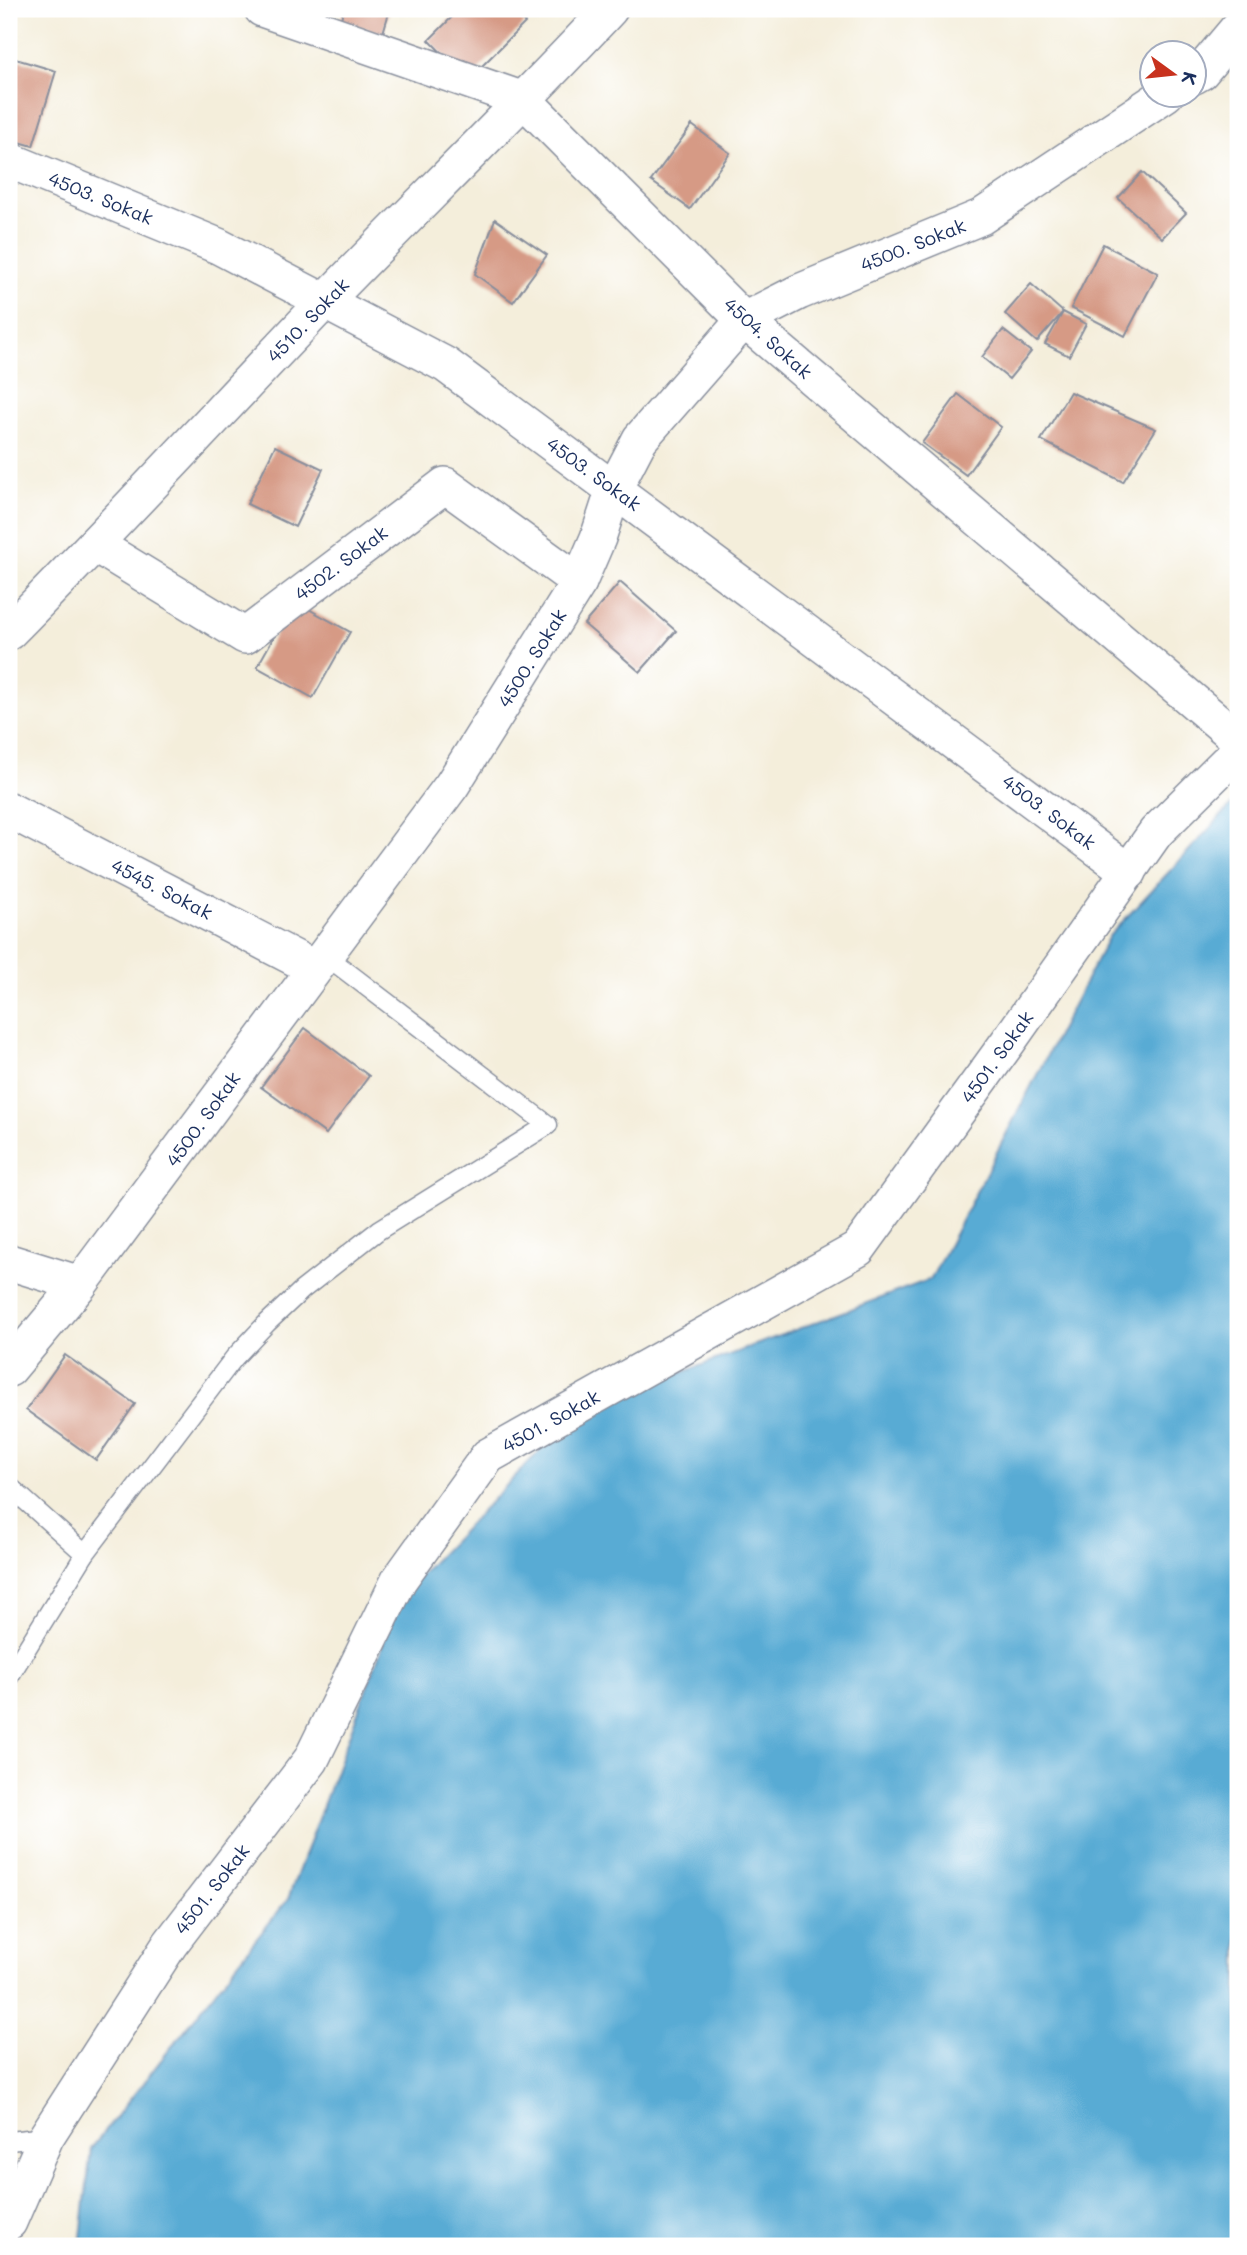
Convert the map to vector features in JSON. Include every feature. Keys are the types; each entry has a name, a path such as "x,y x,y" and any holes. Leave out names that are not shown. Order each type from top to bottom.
{"street":[{"name":"4504. Sokak","path":"262,9 524,100 744,320 1238,739"},
{"name":"4510. Sokak","path":"9,632 96,545 325,301 610,9"},
{"path":"1208,63 1238,27"},
{"name":"4500. Sokak","path":"9,1369 80,1284 452,785 579,582 598,538 614,489 640,439 744,320 799,292 981,217 1145,108"},
{"name":"4503. Sokak","path":"9,160 218,246 446,365 1129,872"},
{"name":"4502. Sokak","path":"96,545 245,636 445,485 579,582"},
{"name":"4501. Sokak","path":"9,2222 46,2137 170,1944 311,1760 399,1580 488,1456 858,1249 1156,832 1238,751"},
{"name":"4545. Sokak","path":"9,810 319,961"},
{"path":"9,1262 80,1284"}],"lane":[{"path":"9,1676 85,1554 234,1358 302,1290 379,1230 548,1125 319,961"},
{"path":"9,1486 85,1554"},
{"path":"9,2141 46,2137"}],"water":[{"path":"1238,798 1238,2246 80,2246 91,2149 288,1899 402,1594 577,1412 931,1279 1109,936"}],"building":[{"path":"344,9 390,9 383,33 340,21"},
{"path":"460,9 511,9 525,23 468,80 429,40"},
{"path":"9,57 56,71 33,146 9,139"},
{"path":"692,125 730,153 690,209 651,181"},
{"path":"1142,172 1186,213 1162,238 1118,198"},
{"path":"495,219 547,255 513,302 475,274"},
{"path":"1103,244 1158,273 1125,336 1071,308"},
{"path":"1031,284 1063,312 1037,342 1005,314"},
{"path":"1063,312 1086,324 1069,356 1045,344"},
{"path":"1003,330 1031,352 1009,379 982,357"},
{"path":"1070,392 1156,429 1123,482 1041,440"},
{"path":"958,394 1001,427 966,475 922,443"},
{"path":"275,446 323,469 295,527 247,504"},
{"path":"620,582 676,631 640,672 584,624"},
{"path":"294,601 350,632 313,698 257,667"},
{"path":"305,1028 369,1076 326,1134 261,1087"},
{"path":"65,1355 135,1404 96,1460 26,1410"}]}
